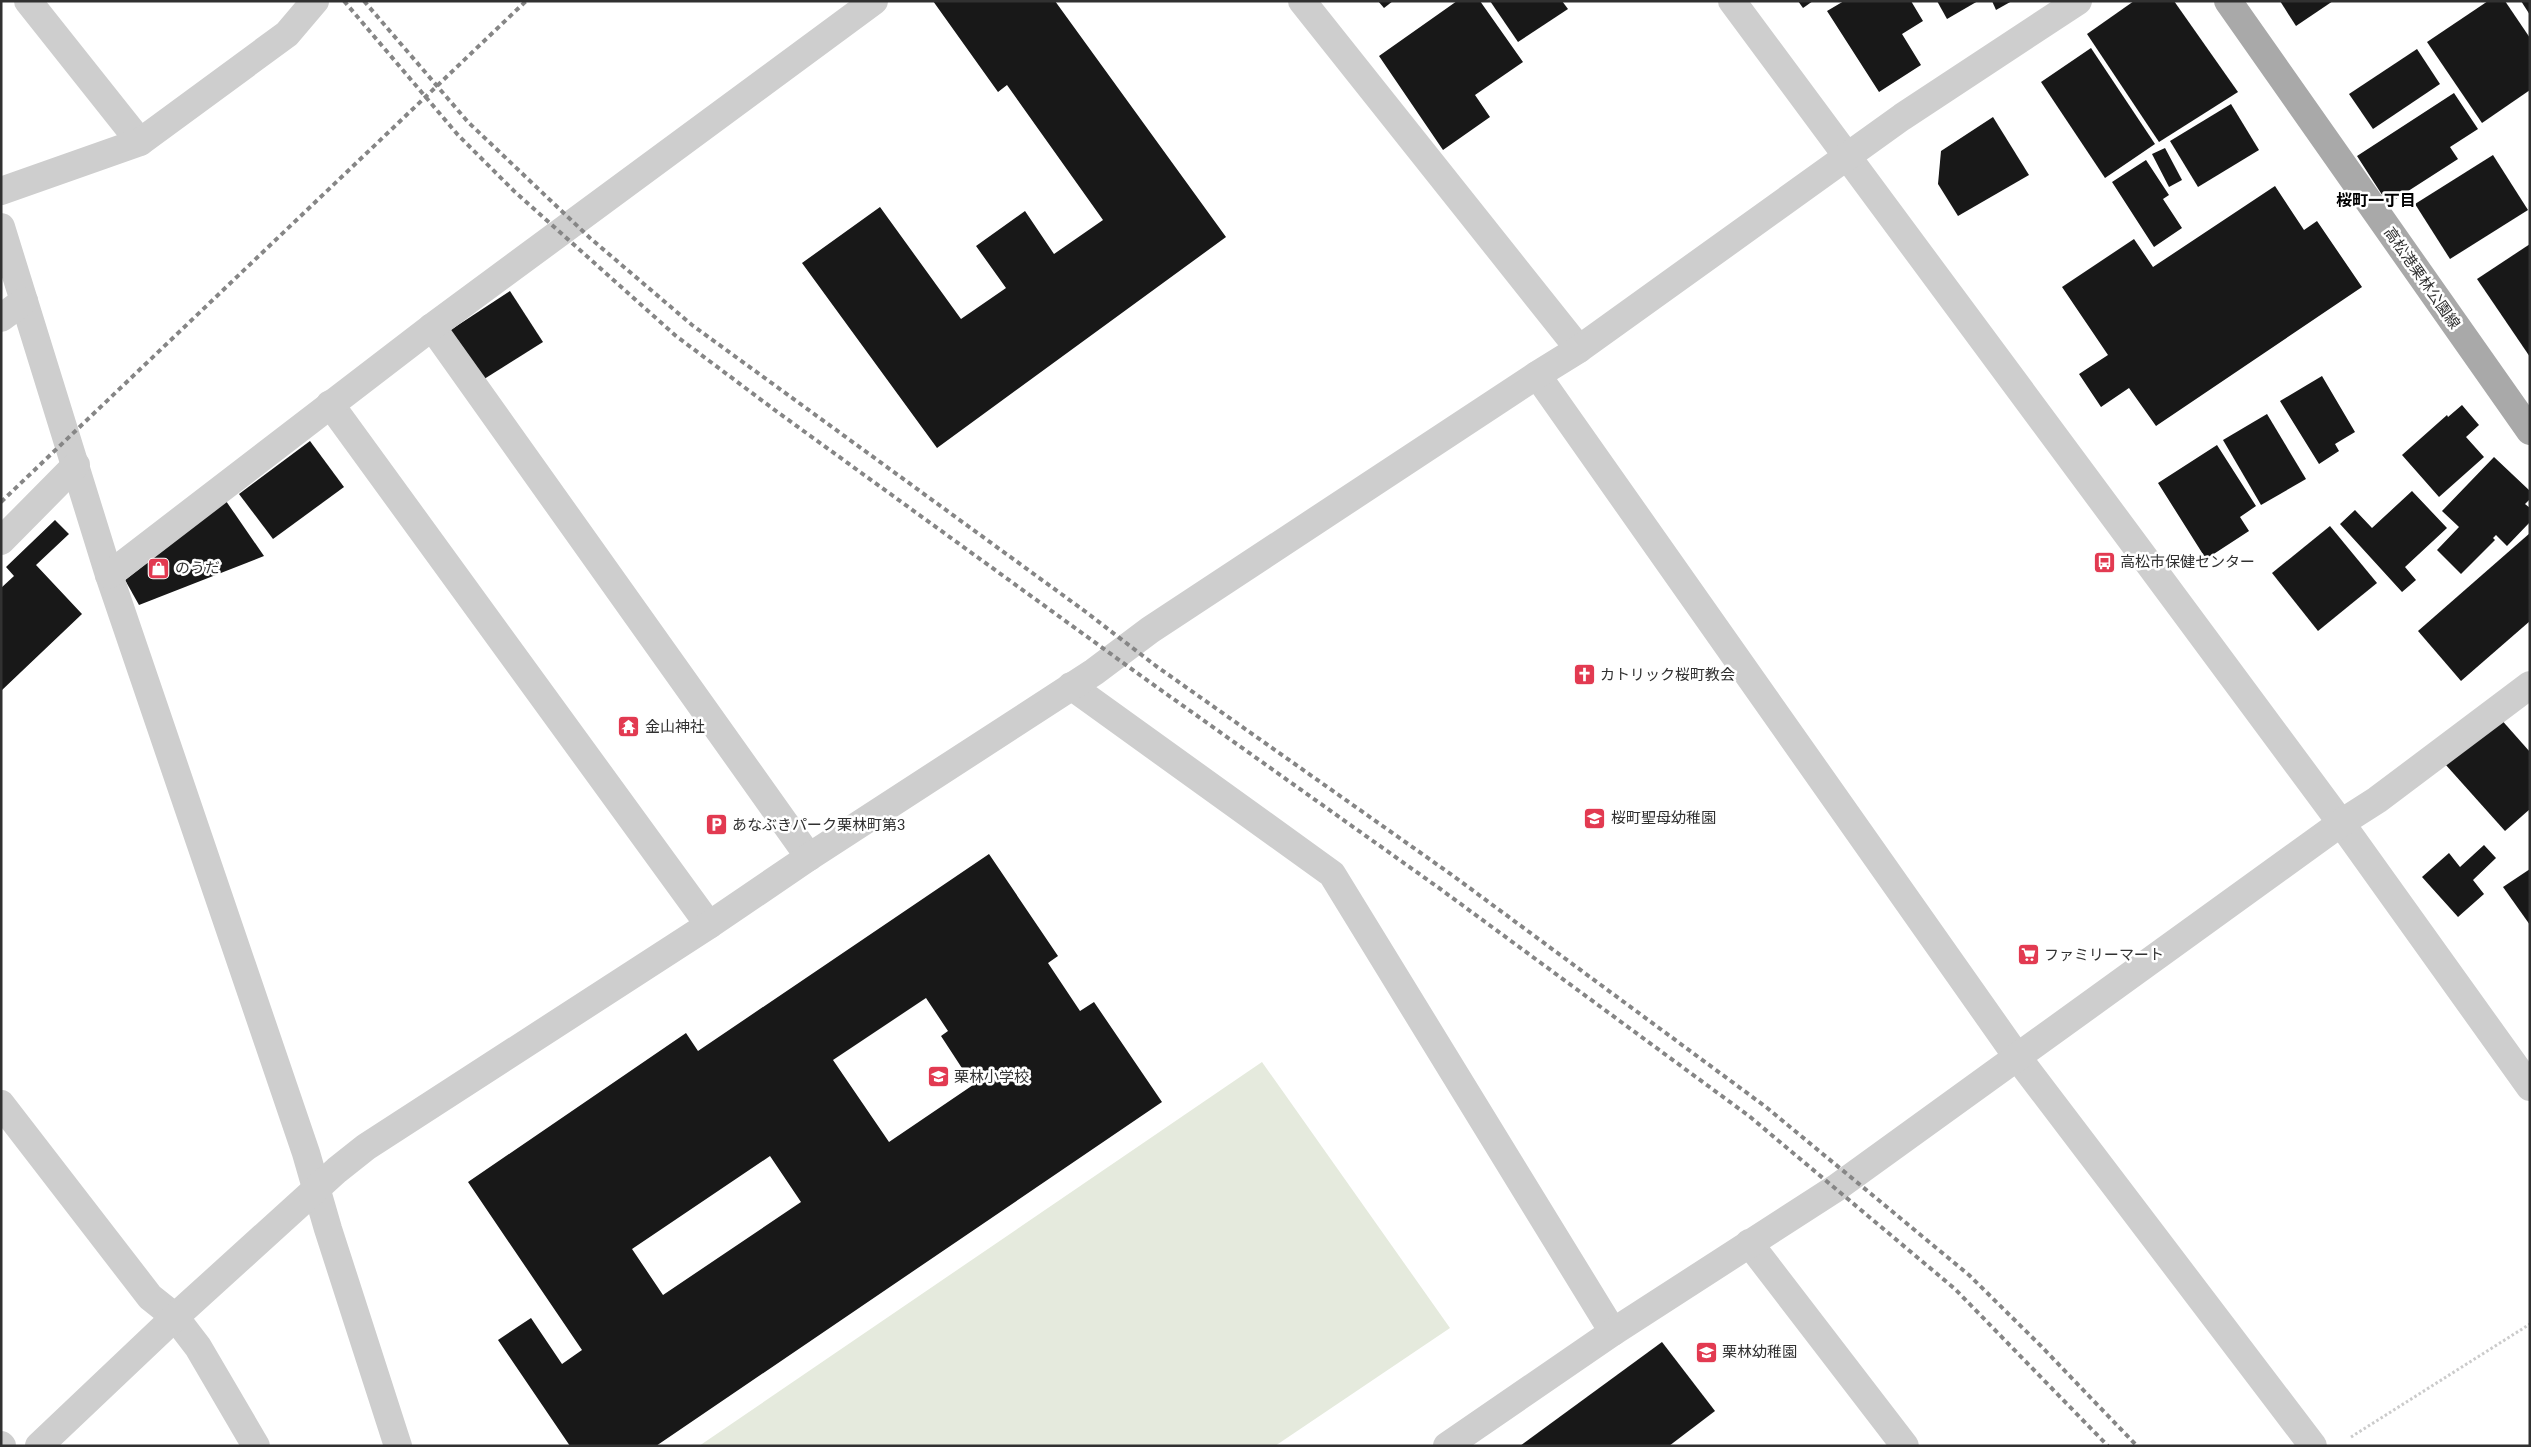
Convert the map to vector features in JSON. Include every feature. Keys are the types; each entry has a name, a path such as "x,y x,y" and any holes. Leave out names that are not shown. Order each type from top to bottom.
{"main road":[{"name":"高松港栗林公園線","path":"2228,1 2530,431"}],"street":[{"path":"28,1 140,142"},
{"path":"1,191 140,142 287,34 315,1"},
{"path":"109,575 432,327 874,1"},
{"path":"1302,1 1579,350"},
{"path":"1732,1 1848,155 2341,823 2530,1087"},
{"path":"39,1446 175,1317 317,1188 366,1147 709,925 809,857 1094,672 1150,630 1537,375 1579,350 1902,117 2078,1"},
{"path":"1,227 109,575 317,1188 328,1229 398,1446"},
{"path":"1,318 24,301"},
{"path":"432,327 809,857"},
{"path":"1537,375 2018,1058 2313,1446"},
{"path":"330,404 709,925"},
{"path":"1,541 76,465"},
{"path":"1447,1446 1613,1332 1836,1188 2341,823 2377,800 2530,685"},
{"path":"1072,686 1332,874 1613,1332"},
{"path":"1,1104 150,1297 175,1317 198,1347 256,1446"},
{"path":"1748,1244 1905,1446"}],"path":[{"path":"2345,1441 2530,1324"}],"shaded area":[{"path":"1262,1062 1450,1328 1275,1446 699,1446"}],"building":[{"path":"933,1 1055,1 1226,237 937,448 802,263 880,207 961,319 1006,288 976,246 1025,211 1054,254 1103,220 1007,85 998,92"},
{"path":"1378,1 1393,1 1384,8"},
{"path":"1457,1 1480,1 1523,62 1475,95 1490,117 1443,150 1379,56"},
{"path":"1490,1 1562,1 1568,9 1518,42"},
{"path":"1798,1 1813,1 1803,8"},
{"path":"1844,1 1911,1 1923,21 1902,34 1921,65 1879,92 1827,11"},
{"path":"1937,1 1978,1 1947,19"},
{"path":"1992,1 2012,1 1996,10"},
{"path":"2134,1 2174,1 2238,92 2159,142 2087,34"},
{"path":"2280,1 2333,1 2296,26"},
{"path":"2488,1 2505,1 2530,38 2530,90 2482,123 2427,42"},
{"path":"2521,1 2530,1 2530,15"},
{"path":"2091,48 2155,144 2105,178 2041,82"},
{"path":"2417,49 2440,84 2373,129 2349,94"},
{"path":"2454,93 2478,129 2450,147 2458,159 2388,204 2357,156"},
{"path":"2231,104 2259,150 2198,187 2170,141"},
{"path":"1993,117 2029,175 1958,216 1938,184 1941,151"},
{"path":"2165,148 2182,180 2169,187 2152,154"},
{"path":"2493,155 2528,210 2450,259 2415,204"},
{"path":"2146,160 2169,195 2163,199 2182,228 2154,247 2112,182"},
{"path":"2275,186 2304,230 2317,221 2362,287 2156,426 2129,388 2101,407 2079,374 2108,355 2062,287 2134,239 2153,267"},
{"path":"2530,244 2530,357 2477,279"},
{"path":"510,291 543,342 481,381 449,331"},
{"path":"2322,376 2355,432 2335,444 2339,451 2319,464 2280,401"},
{"path":"2462,405 2479,425 2466,437 2484,457 2439,497 2402,455 2447,415 2448,417"},
{"path":"2267,414 2306,479 2261,505 2223,440"},
{"path":"310,441 344,487 273,539 239,494"},
{"path":"2217,445 2256,506 2240,517 2249,531 2206,559 2158,483"},
{"path":"2494,457 2530,491 2530,499 2525,504 2530,508 2530,522 2507,546 2496,535 2493,538 2495,540 2461,574 2437,550 2459,527 2442,511"},
{"path":"2412,491 2447,528 2405,567 2416,580 2402,592 2340,524 2355,510 2372,528"},
{"path":"226,501 264,556 139,605 125,580"},
{"path":"55,520 69,534 36,565 82,614 1,691 1,588 14,576 6,567"},
{"path":"2330,526 2377,583 2318,631 2272,573"},
{"path":"2530,533 2530,621 2461,681 2418,631"},
{"path":"2499,717 2530,752 2530,809 2505,831 2445,764"},
{"path":"2484,845 2496,858 2473,880 2484,894 2458,917 2422,877 2449,853 2460,867"},
{"path":"989,854 1058,956 1048,963 1080,1011 1094,1002 1162,1102 656,1446 570,1446 498,1340 531,1318 562,1364 582,1350 468,1182 686,1033 698,1051","holes":["926,998 948,1031 941,1036 973,1085 889,1142 833,1060","770,1156 801,1202 663,1295 632,1249"]},
{"path":"2530,869 2530,925 2503,887"},
{"path":"1662,1342 1715,1411 1669,1446 1520,1446"}],"railway":[{"path":"344,1 458,135 514,191 676,336 776,411 1144,678 1439,888 1749,1116 1955,1289 2108,1446"},
{"path":"364,1 468,122 590,238 692,325 1086,612 1156,666 1452,875 1766,1107 1969,1275 2041,1346 2137,1446"},
{"path":"1,502 526,1"}],"place":[{"name":"高松市保健センター","path":"2104,562"},
{"name":"のうだ","path":"159,568"},
{"name":"カトリック桜町教会","path":"1584,675"},
{"name":"金山神社","path":"629,727"},
{"name":"桜町聖母幼稚園","path":"1595,818"},
{"name":"あなぶきパーク栗林町第3","path":"716,825"},
{"name":"ファミリーマート","path":"2028,955"},
{"name":"栗林小学校","path":"938,1077"},
{"name":"栗林幼稚園","path":"1706,1352"}],"district":[{"name":"桜町一丁目","path":"2376,200"}]}
